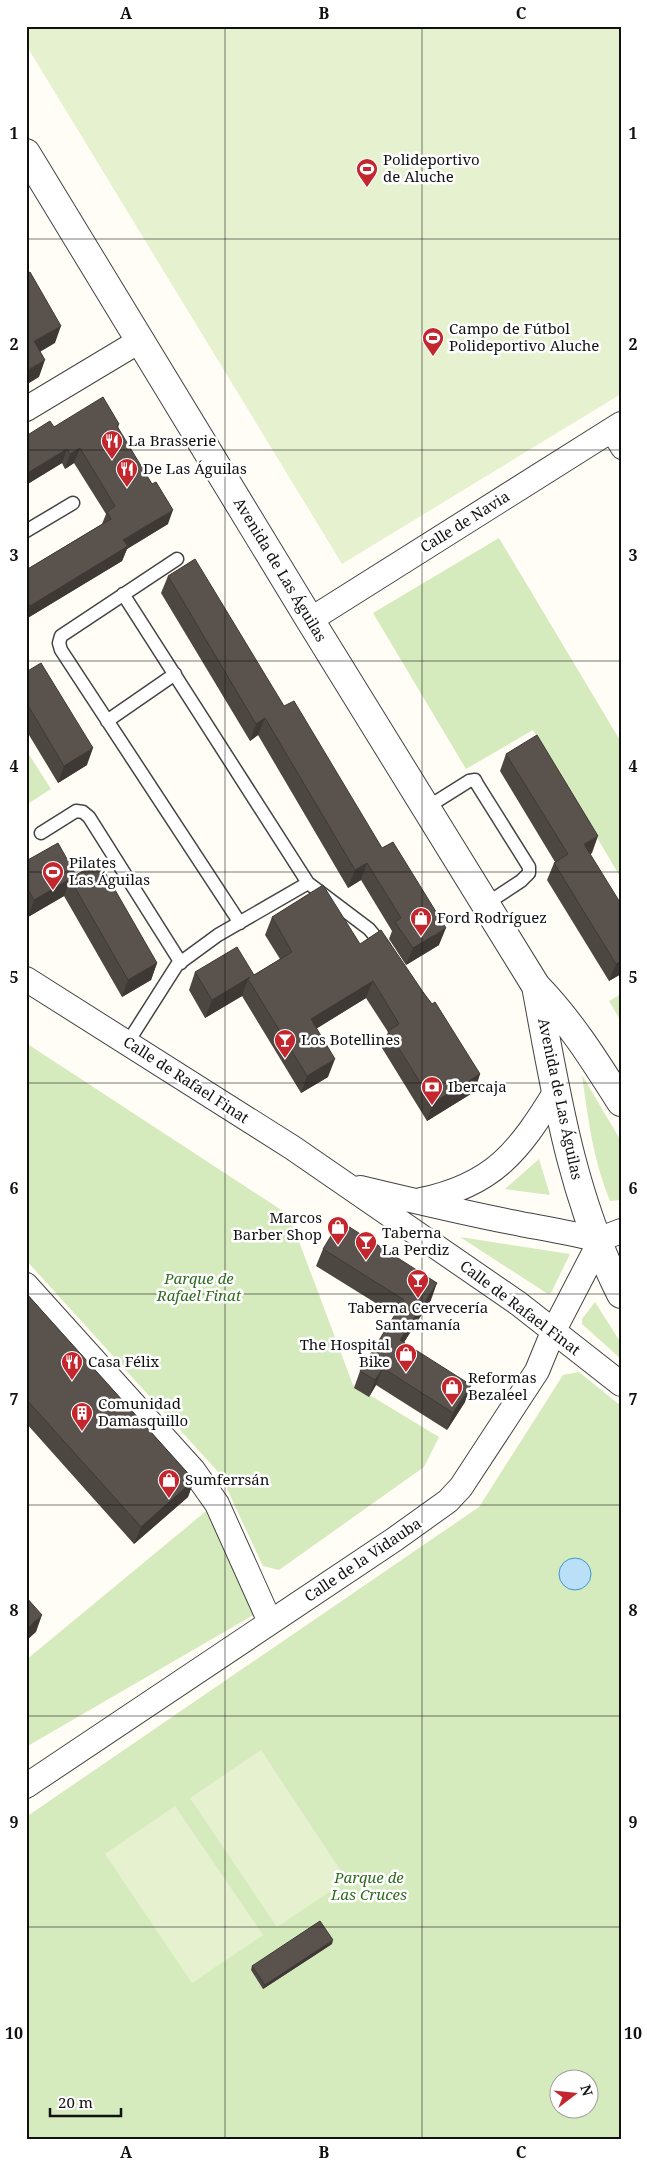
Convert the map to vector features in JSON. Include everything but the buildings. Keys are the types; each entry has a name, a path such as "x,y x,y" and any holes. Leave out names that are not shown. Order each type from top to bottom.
{"street":[{"name":"Avenida de Las Águilas","path":"26,153 310,620 536,986 555,1005 574,1030 621,1102"},
{"path":"26,408 141,340"},
{"name":"Calle de Navia","path":"310,620 617,435"},
{"name":"Calle de Rafael Finat","path":"26,979 128,1042 345,1184 519,1304 621,1384"},
{"name":"Avenida de Las Águilas","path":"536,986 567,1150 582,1202 609,1235 621,1294"},
{"path":"415,1202 460,1189 482,1179 502,1164 535,1125 556,1091"},
{"name":"Calle de Rafael Finat","path":"345,1184 415,1202 512,1223 609,1235"},
{"name":"Calle de la Vidauba","path":"26,1786 395,1539 448,1501 460,1487 537,1371 553,1332 594,1253 609,1235"},
{"path":"26,1285 193,1470 217,1504 270,1622"}],"lane":[{"path":"26,531 73,503"},
{"path":"178,559 61,636 59,643 61,650 240,923"},
{"path":"123,594 308,883 369,929 380,940 390,956"},
{"path":"107,720 174,674"},
{"path":"426,808 469,781 475,780 529,868 529,873 521,882 486,904"},
{"path":"41,833 76,811 83,812 89,817 180,962"},
{"path":"128,1042 180,962 218,935 308,883"}],"green space":[{"name":"Polideportivo de Aluche","path":"26,26 621,26 621,394 342,564 26,45"},
{"path":"499,538 621,742 621,878 533,730 466,769 373,613"},
{"path":"26,750 51,789 29,803 26,799"},
{"path":"621,994 621,1021 609,1001"},
{"name":"Parque de Rafael Finat","path":"26,1043 289,1215 353,1385 439,1437 424,1467 279,1570 263,1566 220,1474 26,1260"},
{"path":"582,1075 621,1141 621,1200 610,1201 599,1170"},
{"path":"539,1159 550,1195 505,1189"},
{"path":"460,1237 570,1254 551,1293 548,1294"},
{"path":"595,1302 621,1343 621,1359 582,1324 582,1319"},
{"name":"Parque de Las Cruces","path":"579,1372 621,1406 621,2140 26,2140 26,1817 479,1507 563,1375"},
{"path":"211,1507 257,1613 26,1747 26,1660"},
{"path":"261,1750 347,1880 277,1927 190,1798"},
{"path":"175,1806 263,1935 192,1983 105,1854"}],"water":[{"path":"575,1558 587,1562 591,1574 587,1586 575,1590 563,1586 559,1574 563,1562"}],"place":[{"name":"Polideportivo de Aluche","path":"367,188"},
{"name":"Campo de Fútbol Polideportivo Aluche","path":"433,357"},
{"name":"La Brasserie","path":"112,460"},
{"name":"De Las Águilas","path":"127,488"},
{"name":"Pilates Las Águilas","path":"53,891"},
{"name":"Ford Rodríguez","path":"421,937"},
{"name":"Los Botellines","path":"285,1059"},
{"name":"Ibercaja","path":"432,1106"},
{"name":"Marcos Barber Shop","path":"338,1246"},
{"name":"Taberna La Perdiz","path":"366,1261"},
{"name":"Taberna Cervecería Santamanía","path":"418,1299"},
{"name":"The Hospital Bike","path":"406,1373"},
{"name":"Casa Félix","path":"72,1381"},
{"name":"Reformas Bezaleel","path":"452,1406"},
{"name":"Comunidad Damasquillo","path":"82,1432"},
{"name":"Sumferrsán","path":"169,1499"}]}
